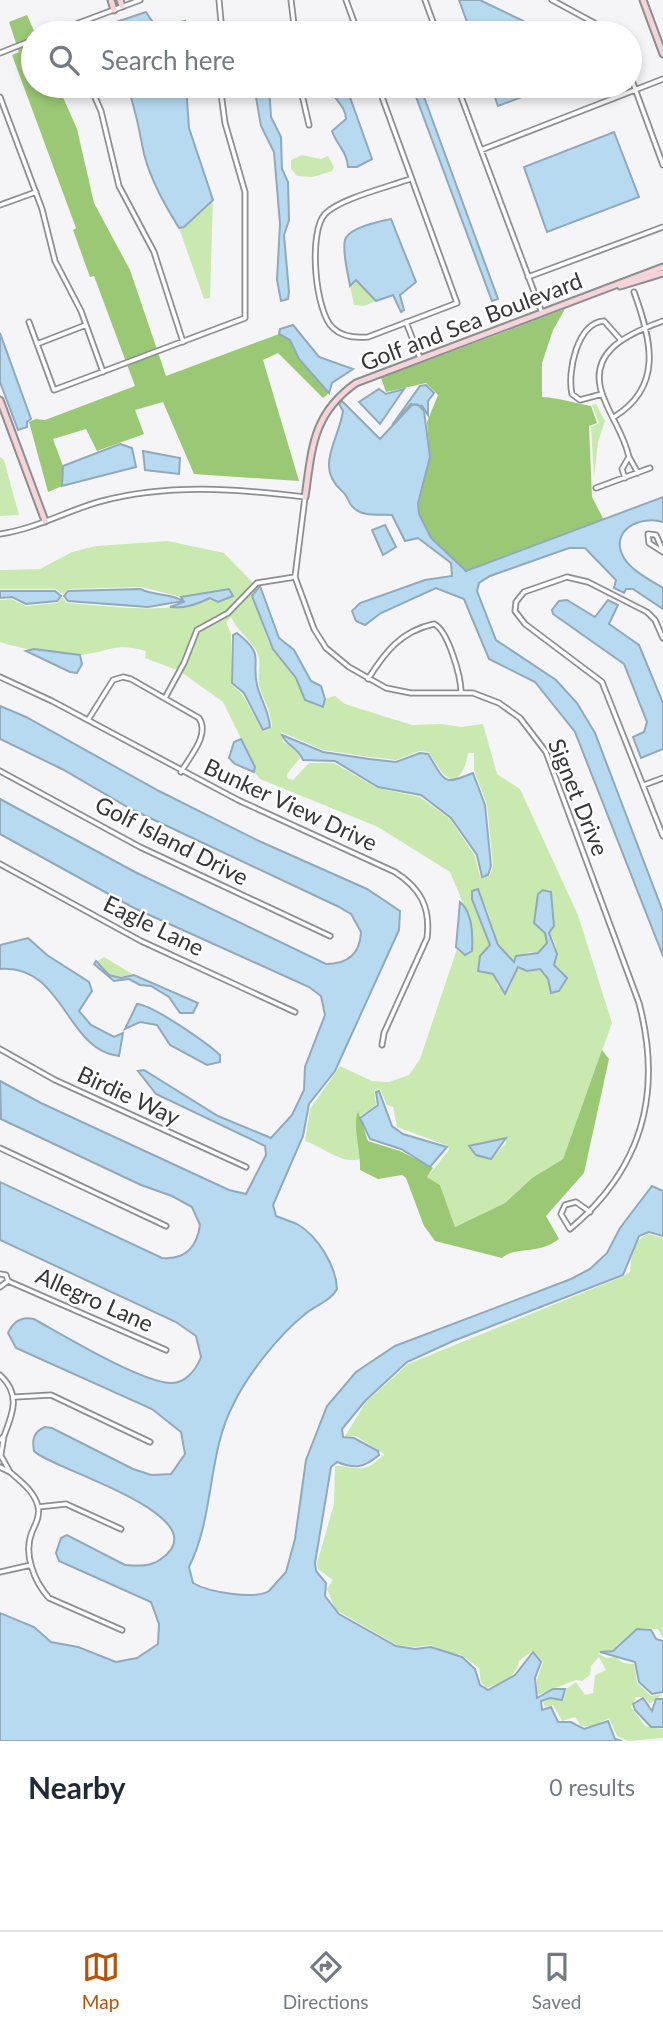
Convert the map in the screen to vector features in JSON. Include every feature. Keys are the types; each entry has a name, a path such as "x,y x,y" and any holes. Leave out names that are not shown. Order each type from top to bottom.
{"street":[{"path":"110,0 114,10"},
{"path":"89,21 114,10 121,3 140,0"},
{"path":"219,0 221,21"},
{"path":"291,0 294,21"},
{"path":"346,0 354,21"},
{"path":"425,0 433,21"},
{"path":"552,0 591,21"},
{"path":"643,0 663,54"},
{"path":"0,53 21,45"},
{"path":"642,89 663,79"},
{"path":"0,97 36,192 55,261 86,325 103,372"},
{"path":"95,98 101,111 119,186 154,252 183,342"},
{"path":"29,321 54,390 241,320 247,315 243,284 245,192 225,123 222,98"},
{"path":"303,98 309,125"},
{"path":"383,98 457,303 358,338 331,327 321,306 315,240 319,222 332,208 410,179"},
{"path":"462,98 542,313"},
{"path":"481,150 620,98"},
{"path":"638,98 663,165"},
{"path":"0,205 36,192"},
{"path":"528,277 663,227"},
{"name":"Golf and Sea Boulevard","path":"305,497 316,430 334,401 368,377 663,267"},
{"name":"Golf and Sea Boulevard","path":"604,290 663,273"},
{"path":"614,417 640,398 652,376 653,344 634,292"},
{"path":"602,394 580,400 572,394 574,358 586,333 596,322 604,320 620,340"},
{"path":"638,473 602,394 600,374 604,358 620,340 663,321"},
{"path":"407,322 420,358"},
{"path":"37,344 86,325"},
{"path":"0,400 45,521"},
{"path":"625,478 622,469 629,457"},
{"path":"596,488 650,468"},
{"path":"0,534 103,501 167,489 224,488 305,497"},
{"name":"Signet Drive","path":"305,497 295,577 320,640 335,657 386,688 411,694 460,692 485,698 509,710 531,730 545,752 644,1019 650,1079 641,1131 620,1175 590,1212 570,1229 561,1214 565,1205 576,1202 590,1212"},
{"path":"648,534 656,534 663,552 649,543 648,534"},
{"path":"164,698 184,663 197,630 228,613 257,583 295,577"},
{"path":"663,638 655,620 647,612 576,578 560,578 524,592 516,603 515,611 525,624 602,682 663,836"},
{"path":"368,679 389,648 401,638 434,624 441,629 451,653 460,677 460,692"},
{"name":"Bunker View Drive","path":"0,677 88,720 181,772 395,872 412,883 422,896 429,923 426,938 384,1033 382,1045"},
{"path":"88,720 109,685 117,677 131,679 198,718 203,724 203,733 181,772"},
{"name":"Golf Island Drive","path":"0,771 140,847 330,936"},
{"path":"644,785 663,778"},
{"name":"Eagle Lane","path":"0,864 141,940 295,1012"},
{"name":"Birdie Way","path":"0,1049 55,1080 246,1167"},
{"path":"0,1148 166,1226"},
{"name":"Allegro Lane","path":"0,1273 6,1275 8,1281 166,1350"},
{"name":"Allegro Lane","path":"0,1287 8,1281"},
{"path":"0,1375 15,1397 1,1455 10,1472"},
{"path":"15,1397 51,1395 150,1442"},
{"path":"0,1440 4,1436"},
{"path":"0,1467 10,1472 28,1489 38,1507 37,1523 29,1546 32,1565 41,1589 49,1598 122,1630"},
{"path":"38,1507 66,1504 121,1529"},
{"path":"0,1572 32,1565"}],"green space":[{"path":"27,15 30,21 21,21 21,79 12,55 19,52 9,22"},
{"path":"28,98 63,98 77,129 94,203 130,270 166,376 279,334 290,340 299,359 329,393 323,398 278,353 263,360 299,481 194,474 163,402 135,410 144,434 97,451 86,429 53,439 64,469 62,486 48,492 29,422 36,419 45,420 135,386 94,276 90,277 73,230 76,228"},
{"path":"302,155 321,159 328,156 334,167 332,171 313,177 297,176 291,169 291,160"},
{"path":"213,200 210,298 204,299 179,228 184,227"},
{"path":"355,280 376,301 364,306 354,305 350,286"},
{"path":"565,309 553,330 542,363 542,397 591,406 597,423 589,426 592,497 604,520 466,571 431,538 419,514 418,503 430,458 427,422 438,395 426,383 386,392 381,378"},
{"path":"596,404 605,421 598,442 594,478 591,427 599,423 592,405"},
{"path":"0,457 4,460 19,515 0,516"},
{"path":"168,541 224,553 253,583 227,611 194,629 177,670 145,658 146,651 136,648 120,647 73,655 40,652 0,642 0,600 11,599 26,606 57,603 62,597 67,603 158,608 193,604 210,598 218,602 233,596 181,597 141,587 68,589 63,594 55,589 0,589 0,570 40,569 72,552 96,546"},
{"path":"256,587 261,618 272,648 294,674 308,701 316,706 323,707 325,699 335,696 345,704 412,725 441,724 461,727 483,724 497,774 520,789 578,915 612,1023 563,1159 532,1178 505,1203 455,1227 440,1185 427,1177 449,1150 448,1146 397,1127 393,1107 387,1105 380,1089 374,1091 376,1105 360,1116 357,1112 361,1159 340,1158 305,1141 310,1109 340,1066 372,1081 389,1082 409,1075 420,1059 457,949 460,953 471,922 450,872 378,827 260,779 254,772 255,767 223,702 181,672 198,631 229,615","holes":["231,617 257,652 259,685 272,727 263,732 242,694 231,684 231,634 226,622","281,732 323,750 370,757 396,760 419,751 428,752 444,775 453,780 462,772 468,753 474,753 474,770 487,805 493,866 490,876 480,877 475,856 450,819 420,797 377,788 334,763 309,763 293,780 287,778 287,774 300,758 295,748 283,742","538,894 550,899 549,933 556,948 554,965 561,970 548,979 540,969 527,971 518,967 508,991 498,987 486,948 490,946 472,899 487,910 498,945 515,962 529,952 538,953 547,943 545,933 538,928 535,912","506,1138 506,1143 491,1159 470,1147"]},
{"path":"104,957 134,975 122,977 108,973 96,962"},
{"path":"602,1050 609,1059 584,1173 546,1216 559,1239 551,1244 507,1254 502,1258 435,1241 424,1226 406,1178 402,1175 378,1179 360,1170 356,1124 358,1111 368,1141 400,1151 433,1168 427,1177 440,1185 455,1227 505,1203 532,1178 563,1159"},
{"path":"649,1234 663,1238 663,1638 658,1629 637,1628 612,1650 598,1653 606,1658 615,1657 623,1663 634,1664 637,1683 651,1696 663,1694 650,1704 644,1697 636,1697 631,1707 645,1726 663,1729 663,1738 628,1741 617,1736 609,1718 592,1726 581,1726 575,1717 562,1721 553,1705 545,1707 543,1702 550,1699 563,1701 566,1689 576,1682 585,1695 593,1693 595,1675 606,1670 599,1657 591,1666 590,1675 582,1681 576,1680 537,1695 537,1679 543,1662 532,1651 519,1661 511,1676 486,1688 481,1682 479,1668 460,1654 450,1654 431,1645 397,1645 335,1609 327,1589 333,1580 318,1569 317,1563 334,1504 335,1466 366,1467 384,1454 356,1436 345,1436 366,1402 408,1364 624,1276 630,1272 636,1244"}],"water":[{"path":"459,0 480,0 523,21 467,21"},
{"path":"146,12 152,21 119,21"},
{"path":"131,98 187,98 189,128 213,200 184,227 179,228 150,174"},
{"path":"256,98 270,98 271,117 281,137 282,169 288,182 289,220 284,235 289,292 288,299 281,301 277,280 280,224 274,152 261,126"},
{"path":"335,98 350,98 372,159 357,167 348,167 346,156 332,131 346,119 344,110"},
{"path":"416,98 424,98 498,299 492,301"},
{"path":"495,98 519,98 498,106"},
{"path":"614,132 639,197 547,232 524,167"},
{"path":"391,219 416,282 400,295 404,310 401,312 393,295 376,301 356,280 350,286 345,256 347,236 365,226"},
{"path":"293,325 319,357 353,369 332,383 329,393 299,359 290,340 279,334 280,329"},
{"path":"0,333 31,419 27,422 27,427 18,430 0,382"},
{"path":"426,385 434,393 428,401 428,415 422,406 411,404 392,425 420,386"},
{"path":"379,389 386,394 404,389 380,424 359,402"},
{"path":"342,401 380,439 412,405 417,404 424,411 430,457 418,503 419,514 431,538 466,571 663,497 663,522 645,521 629,527 620,540 620,548 632,567 663,588 663,609 633,589 626,589 624,593 614,588 616,580 585,548 569,548 490,576 479,583 477,591 496,640 556,680 577,703 595,733 663,912 663,956 575,732 535,682 489,659 464,599 436,588 381,613 365,625 356,621 352,611 360,603 425,580 452,576 451,563 418,538 405,541 392,515 360,512 351,505 334,482 329,463 341,422 343,411 339,404"},
{"path":"120,444 132,448 136,467 62,486 63,466"},
{"path":"143,451 180,458 179,474 145,470"},
{"path":"385,525 396,547 383,555 372,530"},
{"path":"260,586 279,638 294,650 311,681 321,686 325,699 323,707 305,700 296,678 273,649 252,596"},
{"path":"140,589 183,601 148,607 68,601 64,596 68,591"},
{"path":"229,589 233,596 218,602 210,598 186,607 170,607 184,602 181,597"},
{"path":"0,591 55,591 61,596 57,601 26,604 12,597 0,598"},
{"path":"567,600 595,617 608,600 618,605 609,624 639,645 663,703 663,749 641,758 633,737 644,732 647,722 624,664 553,614 552,610 559,601"},
{"path":"237,633 252,647 256,658 257,685 270,727 263,730 244,693 232,683 233,635"},
{"path":"34,649 80,655 82,664 77,673 70,672 26,651"},
{"path":"0,706 26,717 159,791 259,841 367,889 400,911 399,930 335,1071 309,1104 303,1136 273,1205 276,1216 305,1229 319,1244 333,1271 337,1289 331,1297 294,1323 275,1344 247,1380 234,1403 219,1442 203,1526 189,1567 193,1583 220,1592 262,1594 269,1591 286,1572 295,1539 306,1460 327,1406 356,1372 395,1346 571,1279 590,1269 607,1253 620,1228 652,1186 663,1191 663,1236 649,1232 639,1236 623,1275 453,1341 407,1362 365,1401 342,1429 343,1437 354,1438 378,1451 379,1455 369,1463 359,1466 337,1462 331,1467 315,1563 316,1571 326,1583 325,1596 339,1614 396,1646 415,1649 431,1647 462,1657 475,1669 480,1685 488,1690 515,1675 533,1652 541,1662 535,1678 537,1698 553,1689 565,1689 562,1700 550,1698 541,1701 542,1710 551,1707 558,1722 571,1722 584,1729 608,1721 615,1739 622,1741 0,1741 0,1613 34,1627 51,1642 78,1647 116,1662 137,1658 158,1644 159,1624 151,1602 59,1561 56,1553 61,1538 67,1535 125,1565 135,1566 157,1562 174,1543 170,1527 152,1511 34,1451 33,1440 36,1434 45,1427 52,1428 133,1469 151,1475 171,1474 185,1454 181,1432 152,1409 16,1348 8,1333 10,1329 21,1319 34,1319 121,1366 170,1383 189,1375 201,1357 196,1336 176,1322 0,1240 0,1182 162,1258 177,1257 188,1251 196,1240 200,1225 192,1207 172,1196 141,1185 1,1119 0,1081 41,1103 229,1190 246,1194 266,1155 265,1146 156,1094 138,1071 144,1070 218,1116 271,1138 292,1115 304,1090 305,1067 325,1015 321,996 309,987 134,908 0,834 0,799 135,872 326,964 341,962 351,956 358,946 361,932 351,914 337,906 131,809 62,769 0,739"},
{"path":"282,735 323,752 369,759 396,762 420,753 428,754 442,776 450,780 473,773 485,805 491,866 488,875 482,877 477,855 451,818 421,795 378,787 335,761 303,760"},
{"path":"241,739 255,767 254,772 235,764 229,758 234,742"},
{"path":"478,889 498,945 514,962 516,956 538,953 547,943 545,933 534,923 538,894 543,890 551,892 554,926 549,933 557,954 554,965 567,978 559,991 551,993 548,979 540,969 527,971 518,967 505,994 493,974 478,971 480,956 490,945 472,899 472,891"},
{"path":"460,902 467,912 472,931 472,951 465,955 456,947"},
{"path":"28,938 47,955 89,982 92,991 79,1011 91,1025 114,1037 123,1033 119,1056 101,1051 87,1040 52,993 38,980 21,971 0,969 0,945"},
{"path":"96,961 109,975 121,978 134,975 198,1003 193,1013 180,1013 169,997 151,986 140,985 129,979 114,981 94,964"},
{"path":"137,1004 167,1017 192,1034 220,1055 220,1062 207,1065 170,1045 157,1025 140,1022 125,1029"},
{"path":"379,1091 392,1126 403,1134 447,1147 430,1167 401,1149 370,1139 360,1118 378,1105 376,1092"},
{"path":"506,1138 491,1159 476,1155 469,1146"},
{"path":"637,1629 651,1630 656,1639 663,1641 663,1692 652,1694 639,1682 635,1662 600,1652 613,1651"},
{"path":"643,1698 652,1711 656,1699 663,1699 663,1727 651,1727 635,1710 633,1704"}]}
